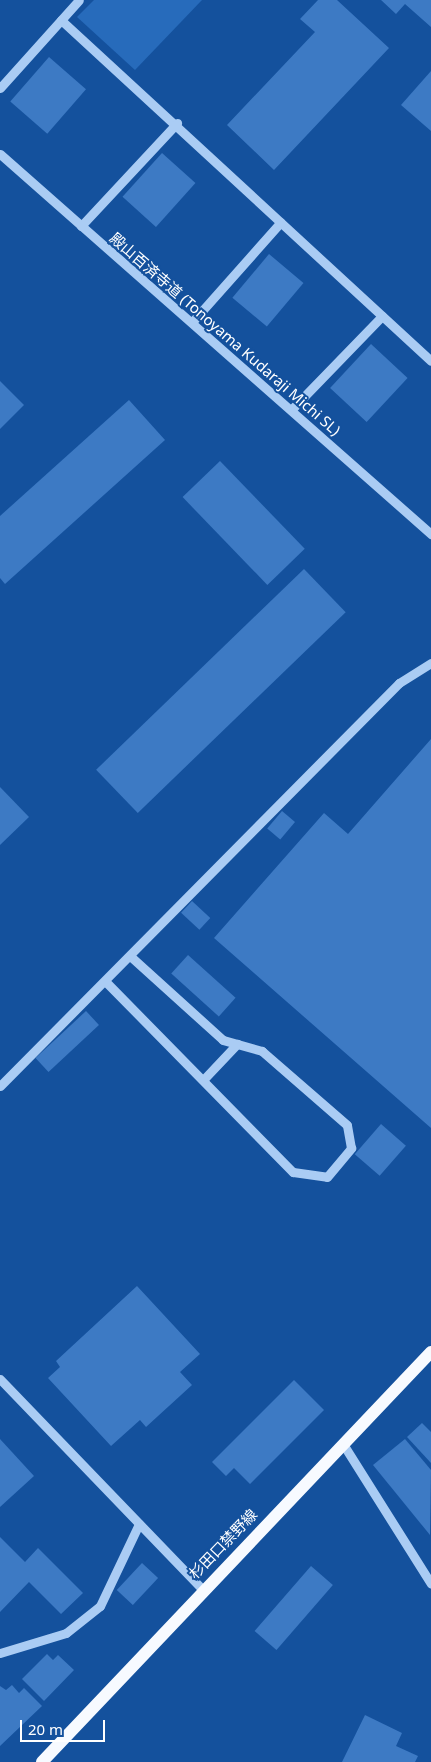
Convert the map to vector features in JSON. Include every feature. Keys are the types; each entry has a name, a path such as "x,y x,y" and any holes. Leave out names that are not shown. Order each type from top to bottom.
{"main road":[{"name":"杉田口禁野線","path":"42,1762 202,1589 431,1352"}],"street":[{"path":"0,88 79,0"},
{"path":"61,20 178,123 280,222 431,361"},
{"path":"81,226 178,123"},
{"name":"殿山百済寺道 (Tonoyama Kudaraji Michi SL)","path":"0,154 193,321 431,534"},
{"path":"193,321 280,222"},
{"path":"291,410 382,316"},
{"path":"0,1086 399,683 431,662"},
{"path":"105,981 293,1172 327,1177 351,1148 347,1125 262,1051 223,1040 130,956"},
{"path":"203,1080 236,1044"},
{"path":"0,1379 202,1589"},
{"path":"343,1444 431,1584"},
{"path":"0,1653 66,1633 100,1606 139,1524"}],"shaded area":[{"path":"94,0 202,0 135,70 77,17"}],"building":[{"path":"318,0 337,0 389,48 274,170 227,125 315,32 300,19"},
{"path":"381,0 431,0 431,27 405,4 396,14"},
{"path":"49,57 86,89 47,134 10,102"},
{"path":"431,71 431,131 401,105"},
{"path":"162,153 195,183 156,227 123,197"},
{"path":"269,254 303,283 267,327 232,298"},
{"path":"371,344 408,378 367,422 330,388"},
{"path":"0,381 24,405 0,429"},
{"path":"129,400 165,440 5,584 0,578 0,516"},
{"path":"220,461 305,549 267,585 183,497"},
{"path":"304,569 346,612 138,813 96,770"},
{"path":"431,739 431,1128 214,938 324,813 348,834"},
{"path":"0,787 29,817 0,845"},
{"path":"282,811 295,822 280,840 267,829"},
{"path":"192,901 210,918 199,930 181,913"},
{"path":"188,955 236,998 219,1016 171,974"},
{"path":"86,1011 99,1025 48,1072 36,1058"},
{"path":"381,1124 406,1146 380,1176 355,1154"},
{"path":"137,1286 200,1354 180,1372 192,1385 146,1427 140,1420 111,1446 48,1378 60,1367 56,1361"},
{"path":"294,1380 324,1410 250,1484 234,1468 226,1476 212,1462"},
{"path":"422,1423 431,1432 431,1463 407,1437"},
{"path":"0,1439 34,1476 0,1507"},
{"path":"405,1439 431,1470 430,1535 373,1465"},
{"path":"0,1537 25,1562 38,1548 83,1593 61,1614 29,1582 0,1612"},
{"path":"142,1563 158,1578 133,1605 117,1590"},
{"path":"311,1566 333,1585 276,1650 255,1631"},
{"path":"47,1654 53,1660 58,1655 74,1670 44,1701 22,1679"},
{"path":"12,1685 19,1693 24,1688 42,1706 0,1746 0,1686 6,1690"},
{"path":"365,1715 402,1733 396,1746 418,1756 415,1762 342,1762"}]}
